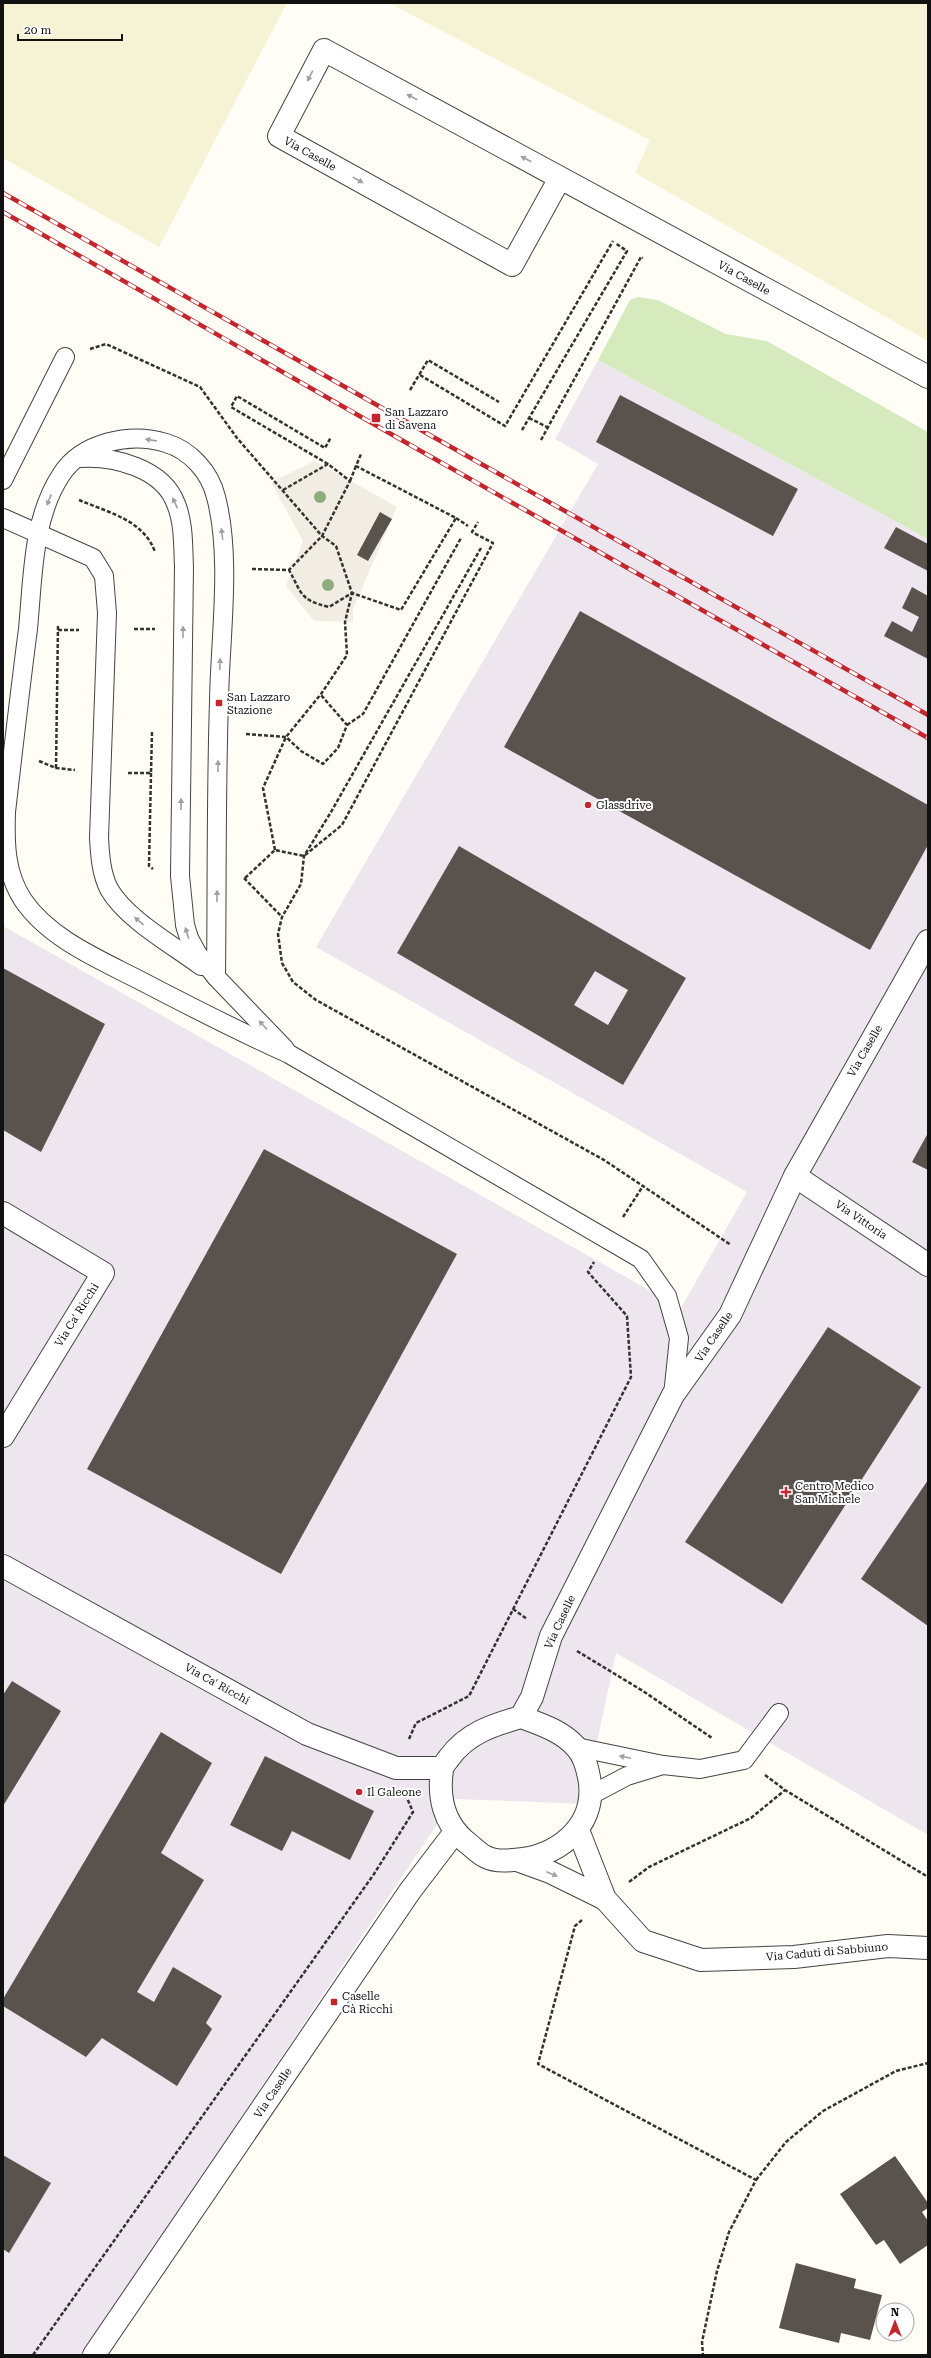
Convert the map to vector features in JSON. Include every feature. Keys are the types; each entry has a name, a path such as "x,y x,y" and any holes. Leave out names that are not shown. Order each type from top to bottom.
{"street":[{"name":"Via Caselle","path":"560,178 512,265 279,136 324,50 928,377"},
{"name":"Via Caselle","path":"521,1717 532,1697 551,1636 673,1395 730,1315 795,1176 928,941"},
{"name":"Via Vittoria","path":"795,1176 928,1265"},
{"name":"Via Ca' Ricchi","path":"3,1213 103,1274 3,1436"},
{"name":"Via Ca' Ricchi","path":"3,1566 307,1734 396,1768 442,1768"},
{"path":"521,1717 557,1731 576,1747 588,1769 591,1795 578,1830 558,1848 536,1857 516,1860 487,1858 455,1832 446,1815 440,1796 442,1768 453,1752 469,1737 489,1726 521,1717"},
{"name":"Via Caduti di Sabbiuno","path":"578,1830 605,1899 643,1941 701,1960 794,1957 888,1946 928,1948"},
{"name":"Via Caselle","path":"94,2355 402,1904 455,1832"},
{"path":"516,1860 550,1872 605,1899"}],"lane":[{"path":"3,480 65,357"},
{"path":"216,977 219,703 224,569 223,544 216,495 207,476 185,452 150,438 125,439 98,446 75,458 62,473 53,488 39,534 6,812 5,847 11,878 23,900 56,932 85,951 233,1028 289,1054 642,1258 667,1296 679,1338 673,1395"},
{"path":"75,458 111,458 134,466 151,474 166,488 176,503 183,541 184,567 180,868 182,911 188,938 197,952 216,977 289,1054"},
{"path":"3,518 93,558 104,576 107,613 99,838 103,874 109,889 122,905 141,923 216,977"},
{"path":"576,1747 663,1765 700,1769 744,1760 779,1713"},
{"path":"591,1795 628,1776 663,1765"}],"path":[{"path":"420,374 505,426 628,214"},
{"path":"522,430 627,251 612,242"},
{"path":"541,440 641,257"},
{"path":"65,357 106,344 200,387 237,438 322,536 336,546 352,593 345,622 347,655 321,694 286,737 263,788 275,850"},
{"path":"410,390 428,360 499,402"},
{"path":"331,437 325,448 237,396 230,407 328,464 350,481"},
{"path":"530,418 547,427"},
{"path":"283,490 328,464"},
{"path":"289,570 322,536 356,466"},
{"path":"53,488 135,525 149,538 156,555"},
{"path":"456,518 468,526"},
{"path":"304,856 342,825 493,543 472,532 478,522"},
{"path":"241,734 286,737 300,751 323,764 338,748 347,725 363,714 461,538"},
{"path":"481,548 331,812 304,856 301,884 282,918 278,934 282,964 293,982 316,1000 604,1160 755,1261"},
{"path":"321,694 347,725"},
{"path":"275,850 304,856"},
{"path":"244,878 275,850"},
{"path":"756,2180 538,2064 575,1926 605,1899 649,1867 751,1818 785,1790"},
{"path":"703,2355 702,2342 717,2271 729,2232 756,2180 786,2142 823,2111 896,2071 928,2063"}],"shaded area":[{"path":"3,3 287,3 159,247 3,158"},
{"path":"389,3 928,3 928,341 635,173 650,140"},
{"path":"598,360 928,539 928,1835 616,1653 593,1761 589,1804 454,1799 82,2355 3,2355 3,926 681,1308 747,1192 316,947 598,464 555,439"},
{"path":"315,461 397,507 353,609 353,622 314,621 286,586 303,541 271,482"}],"green space":[{"path":"638,297 658,300 726,334 767,341 928,432 928,539 598,360 630,300"}],"building":[{"path":"620,395 798,489 773,536 596,442"},
{"path":"380,512 392,519 368,561 357,555"},
{"path":"896,527 928,544 928,571 884,548"},
{"path":"912,587 928,596 928,659 884,636 892,621 912,632 919,617 902,608"},
{"path":"580,611 928,805 928,845 870,950 504,747"},
{"path":"459,846 686,978 623,1085 397,953","holes":["595,971 628,990 608,1025 574,1005"]},
{"path":"3,968 105,1024 41,1152 3,1130"},
{"path":"928,1133 928,1170 912,1162"},
{"path":"264,1149 457,1254 281,1574 87,1469"},
{"name":"Centro Medico San Michele","path":"828,1327 921,1387 782,1604 685,1542"},
{"path":"928,1480 928,1626 861,1579"},
{"path":"12,1681 61,1711 3,1806 3,1695"},
{"path":"161,1732 212,1763 161,1853 204,1880 137,1992 154,2002 173,1967 222,1996 206,2023 212,2029 177,2086 102,2038 86,2057 3,2006 3,1999"},
{"path":"265,1756 374,1811 350,1860 292,1831 282,1851 230,1825"},
{"path":"3,2155 51,2183 9,2253 3,2249"},
{"path":"895,2156 928,2203 928,2208 922,2212 928,2221 928,2245 900,2264 884,2240 876,2245 840,2194"},
{"path":"796,2263 856,2279 854,2288 882,2295 880,2302 875,2302 875,2321 870,2340 841,2333 839,2343 779,2328"}],"railway":[{"path":"3,193 928,715"},
{"path":"3,212 419,450 928,738"}],"place":[{"name":"San Lazzaro di Savena","path":"376,418"},
{"name":"San Lazzaro Stazione","path":"219,703"},
{"name":"Glassdrive","path":"588,805"},
{"name":"Centro Medico San Michele","path":"786,1492"},
{"name":"Il Galeone","path":"359,1792"},
{"name":"Caselle Cà Ricchi","path":"334,2002"}]}
